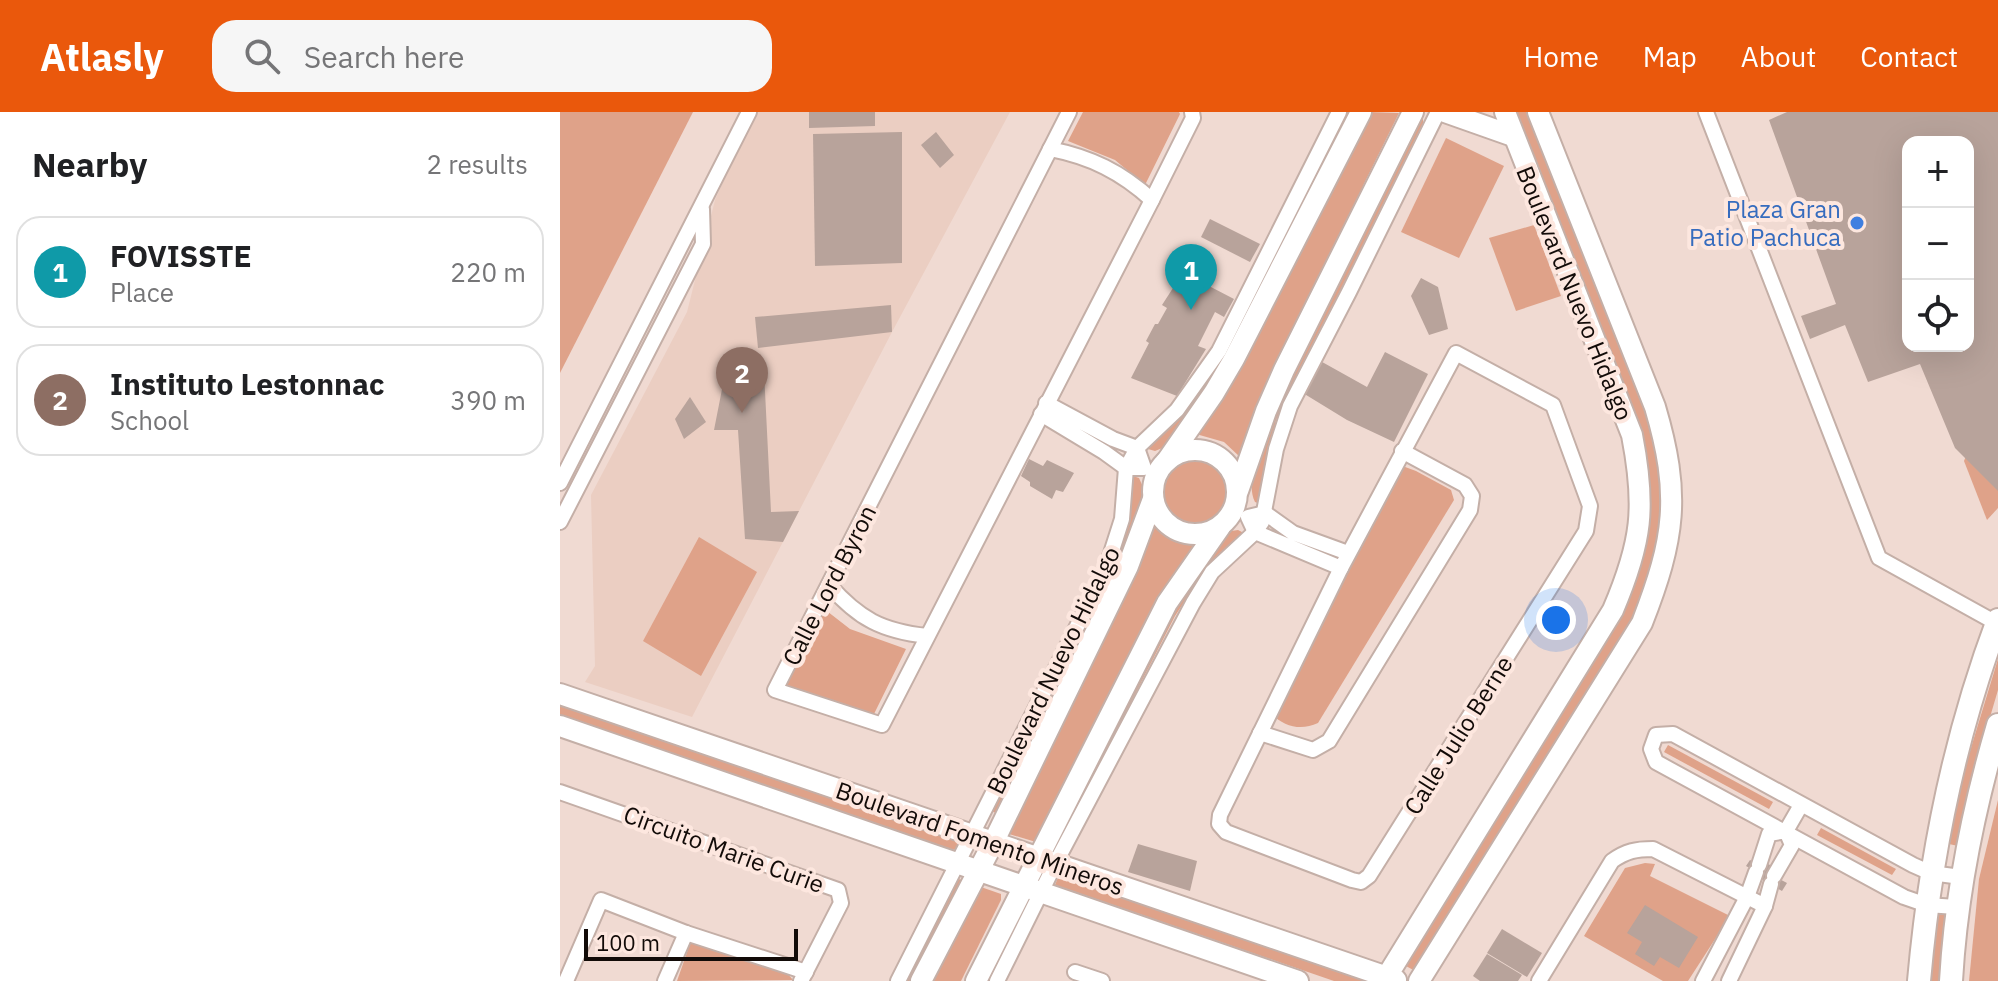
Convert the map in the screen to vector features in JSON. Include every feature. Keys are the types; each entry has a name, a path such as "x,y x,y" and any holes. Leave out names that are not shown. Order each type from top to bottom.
{"main road":[{"path":"1919,981 1931,873 1945,796 1968,704 1998,622"},
{"path":"1951,981 1961,877 1973,815 1998,725"}],"street":[{"path":"560,483 749,112"},
{"name":"Calle Lord Byron","path":"1069,112 775,690 882,725 1152,200 1193,118 1192,112"},
{"name":"Boulevard Nuevo Hidalgo","path":"921,981 968,867 973,836 1106,569 1122,519 1126,468 1137,448 1177,410 1219,351 1339,112"},
{"path":"1341,568 1290,539 1265,513 1235,511 1198,535 1176,530 1163,520 1153,499 1155,468 1214,393 1234,359 1361,112"},
{"path":"997,981 1033,889 1167,603 1182,578 1235,511 1266,411 1284,370 1413,112"},
{"path":"1046,861 1212,572 1255,532 1265,513 1276,449 1290,406 1438,112"},
{"path":"1445,112 1513,136"},
{"name":"Boulevard Nuevo Hidalgo","path":"1390,979 1613,610 1631,568 1639,536 1639,470 1632,435 1505,112"},
{"name":"Boulevard Nuevo Hidalgo","path":"1419,981 1642,623 1660,573 1671,525 1672,486 1668,450 1655,407 1538,112"},
{"path":"1706,112 1879,558 1998,622"},
{"path":"1050,149 1106,165 1131,181 1152,200"},
{"path":"560,522 703,244 702,206"},
{"name":"Calle Julio Berne","path":"1456,353 1553,405 1590,506 1586,531 1369,876 1361,882 1226,832 1219,824 1220,815 1348,553 1402,451 1456,353"},
{"path":"1044,408 1108,445 1126,468 1155,468 1187,451 1211,453 1230,468 1235,511 1255,532 1348,553"},
{"path":"1108,445 1137,448 1155,468"},
{"path":"1260,733 1313,750 1329,741 1470,510 1472,496 1465,485 1402,451"},
{"name":"Boulevard Nuevo Hidalgo","path":"898,981 968,867 993,843 1128,566 1153,499"},
{"path":"829,585 848,606 871,622 898,633 927,636"},
{"name":"Boulevard Fomento Mineros","path":"560,694 1390,979"},
{"name":"Boulevard Fomento Mineros","path":"560,726 1298,981"},
{"path":"1956,907 1927,905 1904,897 1656,762 1651,749 1656,735 1673,734 1931,873 1961,877"},
{"name":"Circuito Marie Curie","path":"560,792 838,890 841,903 803,976"},
{"path":"1786,831 1801,805"},
{"path":"1786,831 1792,845 1772,880 1765,906 1726,981 1706,977 1747,897 1769,834 1786,831"},
{"path":"1539,981 1612,861 1624,853 1653,849 1765,906"},
{"path":"976,981 1033,889"},
{"path":"566,981 601,900 803,976"},
{"path":"665,981 686,933"},
{"path":"1075,972 1102,981"}],"shaded area":[{"path":"560,112 693,112 560,373"},
{"path":"754,112 1010,112 692,717 585,682 595,666 591,495 687,312 715,200"},
{"path":"1083,112 1180,114 1145,185 1115,160 1068,141"},
{"path":"1345,112 1353,112 1226,361 1165,447 1155,451 1148,449 1149,444 1197,393 1221,358"},
{"path":"1369,112 1399,113 1240,457 1224,442 1196,434"},
{"path":"1512,112 1529,112 1645,401 1664,476 1661,544 1636,615 1415,971 1406,966 1406,958 1601,643 1648,507"},
{"path":"1423,119 1276,420 1260,504 1255,502 1253,472 1270,418 1417,122"},
{"path":"1446,138 1504,166 1459,258 1401,232"},
{"path":"1534,225 1561,296 1516,311 1489,238"},
{"path":"1966,456 1998,485 1998,508 1987,520 1964,461"},
{"path":"1196,458 1209,461 1219,468 1226,478 1229,491 1226,504 1219,514 1209,521 1196,524 1183,521 1173,514 1166,504 1163,491 1166,478 1173,468 1183,461"},
{"path":"1397,464 1451,490 1454,500 1318,723 1305,727 1288,725 1271,714"},
{"path":"1133,476 1139,478 1143,487 1141,504 1118,574 996,813 991,811 1111,572"},
{"path":"1153,523 1172,540 1197,544 1036,842 1009,834"},
{"path":"1238,530 1244,533 1196,584 1175,616 1062,837 1057,835 1168,615 1224,537"},
{"path":"699,537 757,572 701,676 643,641"},
{"path":"823,608 850,629 906,649 874,714 867,715 787,685 788,677"},
{"path":"1998,659 1998,690 1970,785 1958,846 1949,844 1960,784"},
{"path":"560,705 958,840 961,844 958,849 951,850 560,716"},
{"path":"1668,745 1773,802 1769,809 1664,752"},
{"path":"1998,800 1998,981 1969,981 1979,879"},
{"path":"1821,828 1896,869 1892,875 1817,835"},
{"path":"1655,864 1650,876 1730,916 1688,981 1663,981 1584,936 1625,868"},
{"path":"1059,875 1367,981 1334,981 1055,885"},
{"path":"960,879 963,882 913,981 906,981 957,881"},
{"path":"978,886 1001,894 1001,900 961,981 928,981"},
{"path":"1939,910 1946,912 1939,981 1931,981"},
{"path":"691,941 787,973 793,980 677,981"}],"building":[{"path":"809,112 875,112 875,126 809,128"},
{"name":"Plaza Gran Patio Pachuca","path":"1787,112 1998,112 1998,491 1955,448 1920,364 1868,382 1845,325 1810,339 1801,316 1836,304 1769,120"},
{"path":"902,132 902,263 815,266 813,134"},
{"path":"936,132 954,155 940,168 921,145"},
{"path":"1210,219 1260,244 1250,262 1201,237"},
{"path":"1184,273 1234,299 1224,317 1215,312 1198,346 1206,349 1177,396 1131,378 1149,343 1146,341 1167,308 1162,305 1173,288 1176,290"},
{"path":"1421,278 1438,287 1448,329 1429,335 1411,296"},
{"path":"891,305 892,332 758,348 755,317"},
{"path":"1385,352 1428,374 1394,442 1347,420 1298,390 1315,358 1367,387"},
{"path":"764,371 771,512 799,511 783,542 745,539 738,430 714,430 725,374"},
{"path":"690,397 706,422 684,439 675,419"},
{"path":"1029,459 1043,466 1047,460 1074,473 1063,492 1056,490 1052,499 1030,486 1030,482 1021,476"},
{"path":"1138,844 1197,861 1190,891 1128,872"},
{"path":"1750,860 1763,868 1766,863 1774,867 1770,874 1787,883 1782,891 1746,866"},
{"path":"1645,905 1698,937 1679,968 1660,957 1654,966 1635,954 1642,942 1627,933"},
{"path":"1502,929 1542,953 1527,977 1487,953"},
{"path":"1487,954 1522,975 1518,981 1480,981 1473,976"}],"place":[{"name":"Plaza Gran Patio Pachuca","path":"1857,223"},
{"name":"FOVISSTE","path":"1191,310"},
{"name":"Instituto Lestonnac","path":"742,413"}]}
